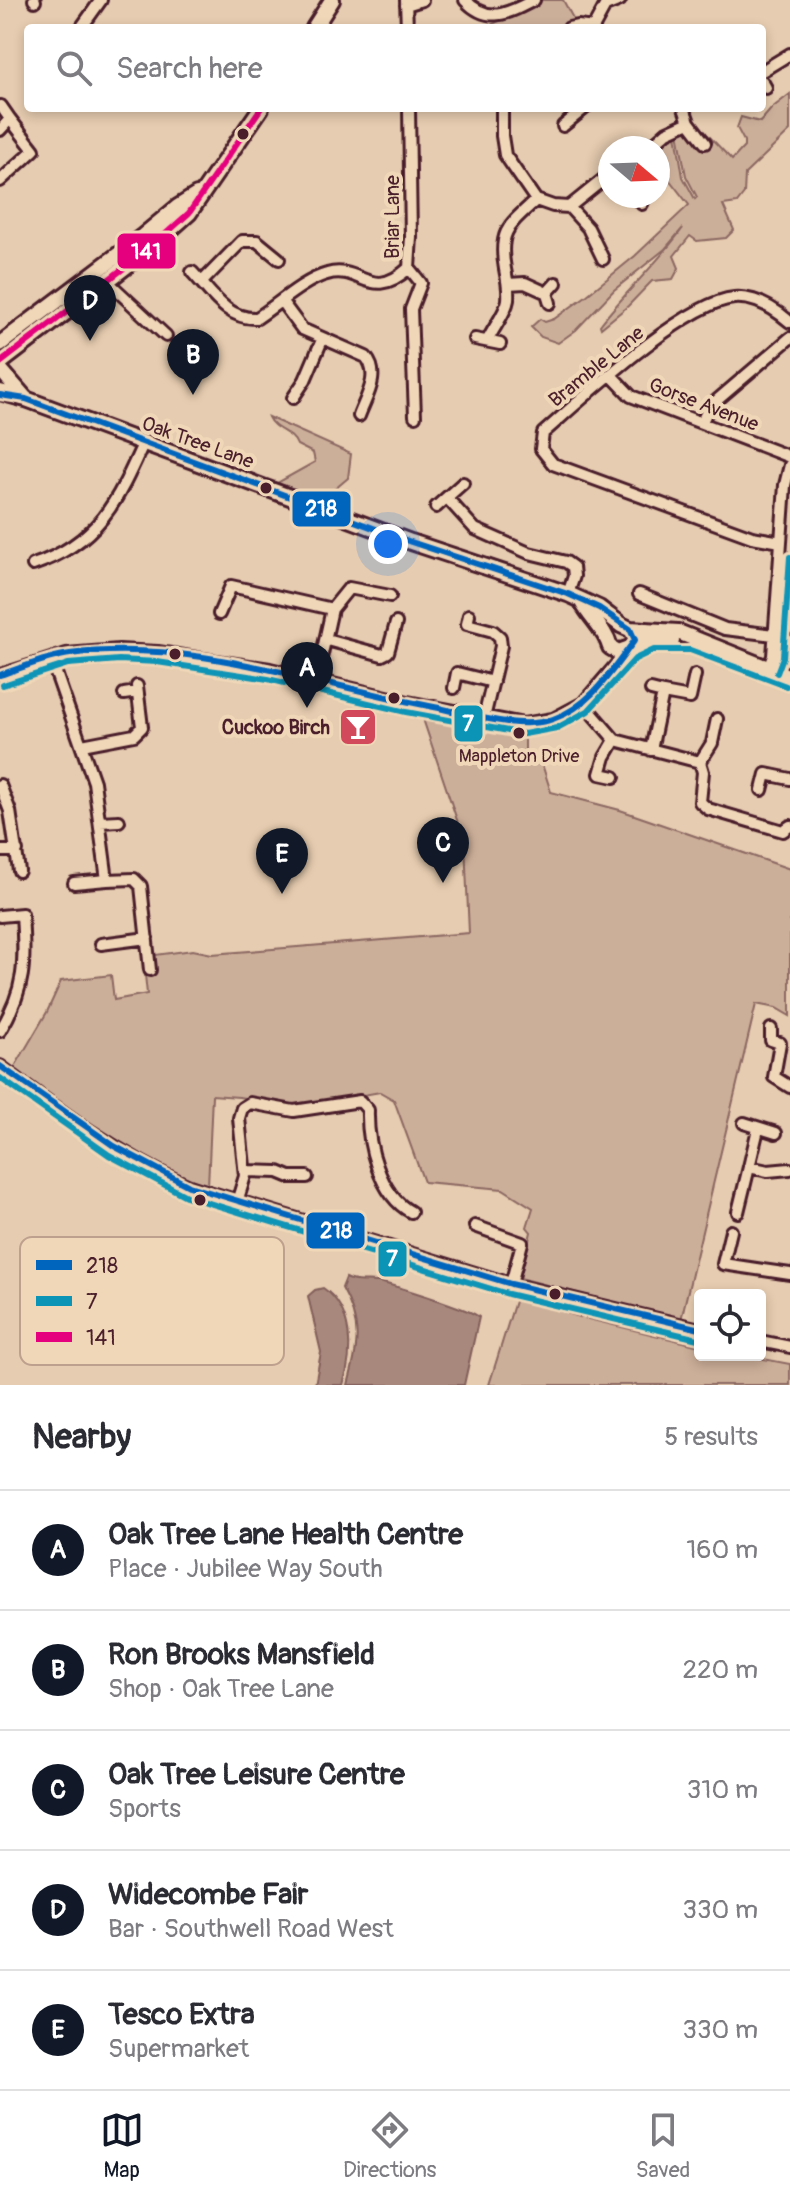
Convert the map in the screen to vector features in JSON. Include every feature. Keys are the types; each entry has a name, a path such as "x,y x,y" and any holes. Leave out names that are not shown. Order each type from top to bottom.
{"main road":[{"path":"317,24 332,0"},
{"path":"0,366 150,248 189,213 258,112"},
{"path":"4,338 201,193"},
{"path":"0,354 30,332 55,322"},
{"name":"Oak Tree Lane","path":"0,366 26,399"},
{"name":"Oak Tree Lane","path":"3,394 26,399 411,542 568,594 599,608 626,627 678,632 790,677"},
{"name":"Oak Tree Lane","path":"582,602 618,652 653,640 692,640"},
{"path":"609,642 610,631 626,627 635,636 629,649"}],"street":[{"path":"84,24 101,0"},
{"path":"407,24 406,2 422,0"},
{"path":"465,0 478,10 500,16 534,0"},
{"path":"596,24 605,6 620,0"},
{"path":"766,69 790,54"},
{"path":"0,181 34,150 1,106"},
{"name":"Briar Lane","path":"409,112 409,268 421,283 411,309 415,416"},
{"path":"502,112 505,155 536,200 569,207 598,184"},
{"path":"563,126 580,112"},
{"path":"685,112 705,143"},
{"path":"0,130 10,119"},
{"path":"662,136 689,122"},
{"path":"488,340 508,303 501,247 503,235 510,224 536,200"},
{"path":"569,207 602,245 603,259"},
{"path":"202,282 242,241 257,241 277,253"},
{"path":"192,272 231,314 245,319 257,318 329,273 344,274 374,284 392,282 409,268"},
{"path":"107,281 166,336"},
{"path":"508,284 525,283 548,298 556,283"},
{"name":"Bramble Lane","path":"781,542 752,537 553,464 541,449 543,433 611,375 691,314 711,303 737,297 760,302 789,318"},
{"path":"282,302 302,329 366,357 372,365 373,378 364,412"},
{"path":"702,422 709,407 790,338"},
{"path":"475,339 500,344"},
{"path":"293,398 305,380 322,340"},
{"name":"Gorse Avenue","path":"611,375 631,396 790,457"},
{"path":"33,565 63,552 98,525 115,504 143,444"},
{"path":"768,669 773,656 785,485 790,465"},
{"path":"436,507 463,483"},
{"path":"447,498 475,529 529,553 566,562 573,567 574,576 568,594"},
{"path":"219,614 231,586 332,609"},
{"path":"316,681 332,609 349,588 390,596"},
{"path":"639,594 725,629 774,635 790,641"},
{"path":"777,602 790,602"},
{"path":"469,615 467,624 493,631 500,637 501,646 484,718"},
{"path":"327,640 382,655 388,652 396,623"},
{"path":"609,642 610,671"},
{"path":"0,675 66,654 119,650 158,652 270,669 484,718 524,724 561,715 583,703 629,649"},
{"path":"51,659 94,782 107,880"},
{"path":"454,688 457,673 493,682"},
{"path":"651,690 690,698 695,675"},
{"path":"82,745 134,735 142,727 137,689 124,694"},
{"path":"651,750 663,693"},
{"path":"583,703 615,740 700,762"},
{"path":"717,719 712,743 700,762 703,772 699,795 702,805 783,831 790,826"},
{"path":"614,777 600,774 615,740"},
{"path":"762,790 766,774 790,779"},
{"path":"0,785 10,811 19,871"},
{"path":"100,822 119,821"},
{"path":"0,851 17,851"},
{"path":"74,883 134,879 141,886 150,970"},
{"path":"0,916 22,914 24,972 16,1001 5,1012 0,1031"},
{"path":"101,944 147,938"},
{"path":"771,1029 771,1040 780,1043 774,1077 790,1087"},
{"path":"0,1066 80,1126 151,1169 189,1186 511,1284 694,1328"},
{"path":"237,1202 245,1171 239,1118 242,1108 254,1103 294,1111 360,1101 368,1110 370,1142 377,1165 396,1201 411,1212"},
{"path":"744,1123 776,1133"},
{"path":"738,1212 758,1129"},
{"path":"749,1167 768,1171 790,1169"},
{"path":"245,1171 307,1177"},
{"path":"475,1226 522,1243 511,1284"},
{"path":"731,1231 723,1264 790,1274"},
{"path":"766,1342 790,1347"}],"shaded area":[{"path":"541,0 563,0 575,22 569,24 493,24"},
{"path":"790,94 790,131 745,174 744,194 737,203 723,205 734,230 726,238 697,241 690,236 674,256 679,268 673,279 652,281 601,328 610,312 664,253 683,228 665,249 614,290 576,330 558,343 541,337 531,327 540,319 545,322 554,319 586,296 635,256 689,205 670,180 670,139 676,134 683,177 695,199 697,197 686,176 678,132 687,130 703,148 710,146 709,136 732,160 744,147 737,128 741,117 760,122"},
{"path":"268,417 351,454 348,478 323,499 277,483 315,462 313,453 297,445"},
{"path":"421,713 499,730 525,732 525,756 541,761 551,792 620,810 790,869 790,1016 776,1008 756,1004 681,1320 520,1278 531,1232 527,1227 533,1208 503,1189 424,1182 394,1100 380,1092 296,1107 212,1095 208,1186 107,1135 13,1070 61,981 111,975 114,1000 147,994 145,975 156,973 155,955 193,950 212,954 469,933 465,844"},
{"path":"346,1278 398,1287 479,1317 464,1385 348,1385 357,1336 353,1313 342,1288"},
{"path":"323,1288 341,1308 346,1320 349,1346 343,1385 315,1385 321,1352 308,1296"},
{"path":"516,1298 694,1345 694,1361 766,1360 790,1364 790,1385 489,1385"}],"transit line":[{"name":"141","path":"0,363 150,248 189,213 258,112"},
{"name":"218","path":"0,395 26,399 411,542 568,594 599,608 630,629 635,640 600,686 579,705 553,719 525,723 478,717 253,666 162,652 70,654 0,675"},
{"name":"7","path":"777,673 783,657 790,557"},
{"name":"7","path":"3,685 68,664 119,660 157,662 268,679 406,712 524,734 557,728 588,711 635,659 654,650 690,650 786,686"},
{"name":"218","path":"0,1066 114,1146 189,1186 511,1284 694,1328"},
{"name":"7","path":"0,1078 109,1155 186,1196 508,1294 694,1338"}],"place":[{"name":"Widecombe Fair","path":"90,341"},
{"name":"Ron Brooks Mansfield","path":"193,395"},
{"name":"Oak Tree Lane Health Centre","path":"307,708"},
{"name":"Cuckoo Birch","path":"358,727"},
{"name":"Mappleton Drive","path":"519,733"},
{"name":"Oak Tree Leisure Centre","path":"443,883"},
{"name":"Tesco Extra","path":"282,894"}]}
